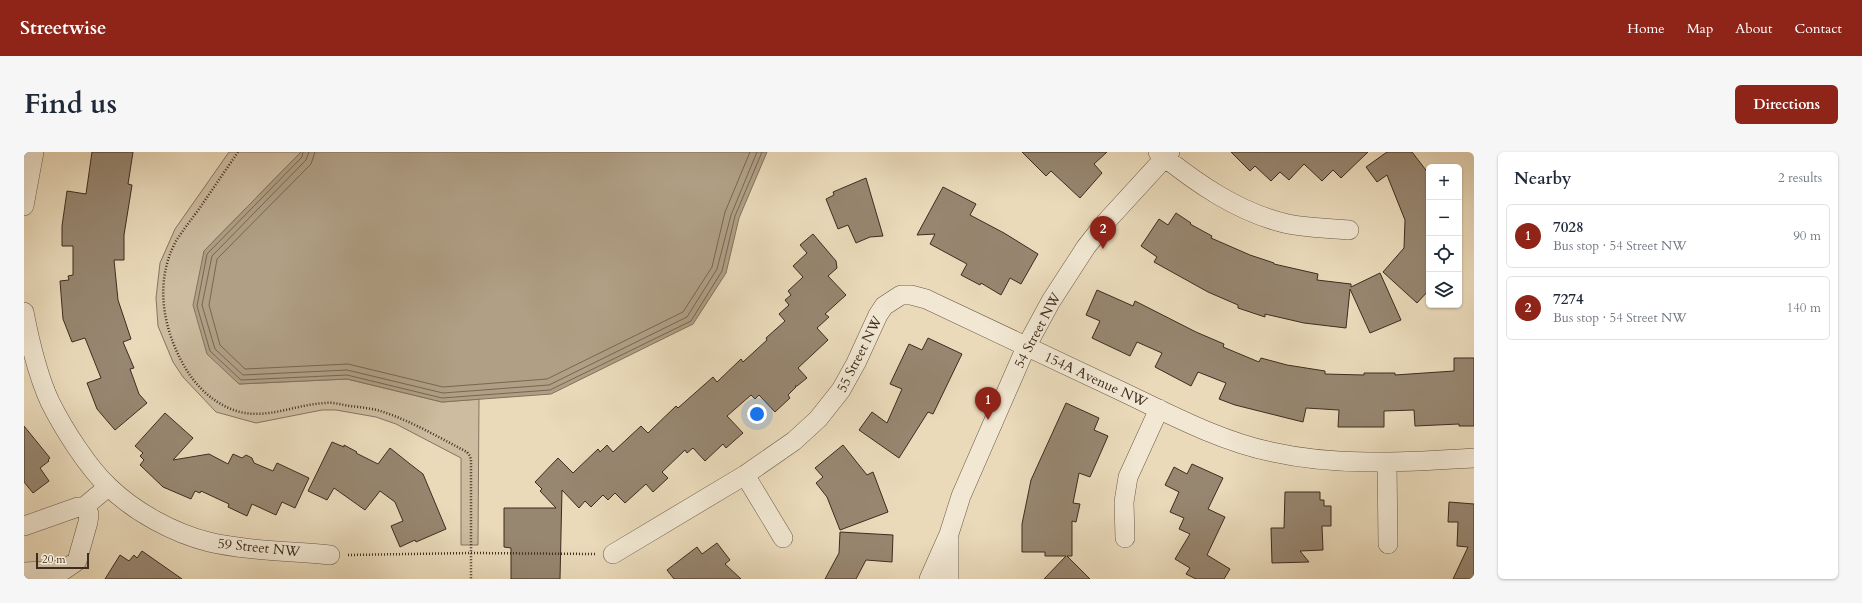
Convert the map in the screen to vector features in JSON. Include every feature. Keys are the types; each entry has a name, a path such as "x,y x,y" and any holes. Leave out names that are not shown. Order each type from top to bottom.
{"street":[{"path":"24,206 34,152"},
{"path":"1164,154 1198,182 1254,213 1289,224 1349,230"},
{"name":"54 Street NW","path":"929,579 949,534 961,496 1026,346 1051,301 1086,247 1164,154"},
{"name":"154A Avenue NW","path":"901,295 911,295 926,299 1159,409 1207,430 1272,452 1345,463 1387,463 1474,458"},
{"name":"55 Street NW","path":"613,554 745,475 794,442 807,431 841,390 878,315 890,300 901,295"},
{"name":"59 Street NW","path":"24,312 33,352 50,402 81,453 108,487 135,507 161,523 181,533 208,542 232,546 330,555"},
{"name":"154A Avenue NW","path":"1125,538 1124,502 1128,476 1159,409"},
{"path":"1387,463 1388,544"},
{"path":"745,475 783,538"},
{"path":"84,507 108,487"},
{"path":"24,526 78,506 84,507 89,514 77,561 64,570 24,572"},
{"name":"54 Street NW","path":"949,534 950,579"}],"path":[{"path":"238,152 176,242 169,259 164,277 164,314 172,345 196,384 206,394 230,409 241,412 266,414 328,403 376,410 408,422 467,452 471,460 471,579"},
{"path":"330,555 471,552 613,554"}],"shaded area":[{"path":"229,152 301,152 204,251 239,384 347,379 442,402 479,399 478,545 461,545 461,458 396,424 376,417 336,410 322,410 256,423 216,412 183,377 173,362 158,326 156,298 160,263 175,229"}],"water":[{"path":"301,152 767,152 739,218 726,273 693,324 551,394 442,402 347,379 239,384 207,354 193,305 204,251"}],"building":[{"path":"92,152 133,152 128,184 132,185 124,235 124,260 114,260 118,300 131,339 123,342 134,368 130,369 139,394 147,403 115,430 97,409 87,383 101,378 85,338 72,342 63,319 60,281 69,280 68,276 73,275 73,246 62,246 62,226 67,191 86,194"},
{"path":"1022,152 1107,152 1094,164 1102,173 1080,198 1051,171 1046,176"},
{"path":"1231,152 1368,152 1341,178 1333,170 1322,181 1304,164 1289,180 1280,172 1271,181 1255,166 1250,171"},
{"path":"1387,152 1412,152 1426,170 1426,293 1417,303 1383,272 1404,248 1405,220 1387,175 1377,182 1366,167"},
{"path":"866,178 883,236 870,237 856,243 848,225 838,229 826,199 834,195 833,192"},
{"path":"943,187 976,204 970,215 1004,233 1038,254 1021,284 1010,278 1001,295 981,283 980,285 961,275 967,264 930,244 935,234 917,235"},
{"path":"1176,213 1191,223 1190,224 1212,236 1211,238 1274,264 1318,274 1317,280 1351,284 1351,287 1380,273 1401,320 1370,333 1350,289 1346,328 1304,323 1265,314 1265,317 1238,308 1238,305 1208,292 1154,262 1157,257 1141,246 1159,219 1168,225"},
{"path":"813,234 836,261 837,268 828,276 846,295 825,314 829,317 817,328 828,340 798,368 807,378 795,386 796,387 788,395 790,398 775,412 759,395 755,399 751,395 727,416 743,433 726,448 723,444 705,461 693,448 687,453 685,450 662,472 668,478 653,492 646,484 625,503 615,493 608,500 603,495 591,507 585,501 579,508 562,490 560,579 511,579 511,548 504,547 504,508 556,508 540,491 542,489 535,482 558,458 573,473 598,449 600,452 607,445 613,452 641,426 648,433 676,406 678,408 713,377 717,382 741,359 743,362 785,321 779,314 789,305 785,300 791,295 788,291 803,277 793,266 807,253 800,245"},
{"path":"1097,290 1133,306 1135,301 1196,332 1224,344 1223,347 1259,362 1261,358 1287,365 1325,371 1325,374 1364,375 1364,373 1395,373 1395,375 1454,371 1454,358 1474,358 1474,426 1459,426 1459,424 1415,426 1414,410 1384,411 1384,427 1338,427 1339,410 1306,408 1303,422 1235,405 1219,399 1226,383 1198,372 1191,386 1155,367 1162,353 1137,342 1130,356 1092,338 1100,321 1086,315"},
{"path":"928,338 962,354 933,414 928,412 899,458 859,430 872,412 887,423 902,389 890,384 909,344 922,350"},
{"path":"1066,403 1099,418 1094,430 1108,436 1090,477 1079,473 1073,503 1080,504 1076,522 1072,521 1072,556 1067,556 1090,579 1044,579 1066,556 1045,556 1045,552 1022,552 1022,524 1031,480"},
{"path":"165,413 193,438 173,460 209,454 228,464 233,454 242,458 246,455 252,458 254,463 273,471 277,463 309,478 295,508 282,502 276,515 252,504 247,516 228,507 229,504 201,491 200,493 195,491 191,499 163,487 140,465 144,460 140,456 143,453 135,446"},
{"path":"24,426 50,458 48,460 49,461 40,468 49,481 33,493 24,482"},
{"path":"332,442 344,447 344,445 378,464 390,448 423,474 446,529 400,547 391,526 403,521 395,502 380,491 365,510 334,488 327,500 308,491"},
{"path":"843,445 867,475 873,472 888,512 840,530 827,497 816,483 823,477 815,468"},
{"path":"1192,464 1223,478 1208,509 1225,517 1207,555 1230,569 1224,579 1196,579 1186,574 1190,568 1175,559 1190,534 1179,529 1184,518 1170,512 1179,492 1165,485 1174,467 1187,474"},
{"path":"1285,492 1320,492 1320,500 1324,500 1324,506 1331,506 1331,526 1322,526 1323,550 1300,551 1309,562 1272,563 1271,528 1284,528"},
{"path":"1449,502 1474,504 1474,579 1453,579 1468,547 1457,546 1458,522 1448,522"},
{"path":"840,532 893,535 892,562 866,560 856,579 825,579 839,553"},
{"path":"717,543 730,560 725,564 741,579 674,579 667,570 697,547 702,554"},
{"path":"142,551 182,579 105,579 120,555 129,561 134,555 137,558"}],"place":[{"name":"7274","path":"1103,249"},
{"name":"7028","path":"988,420"}]}
